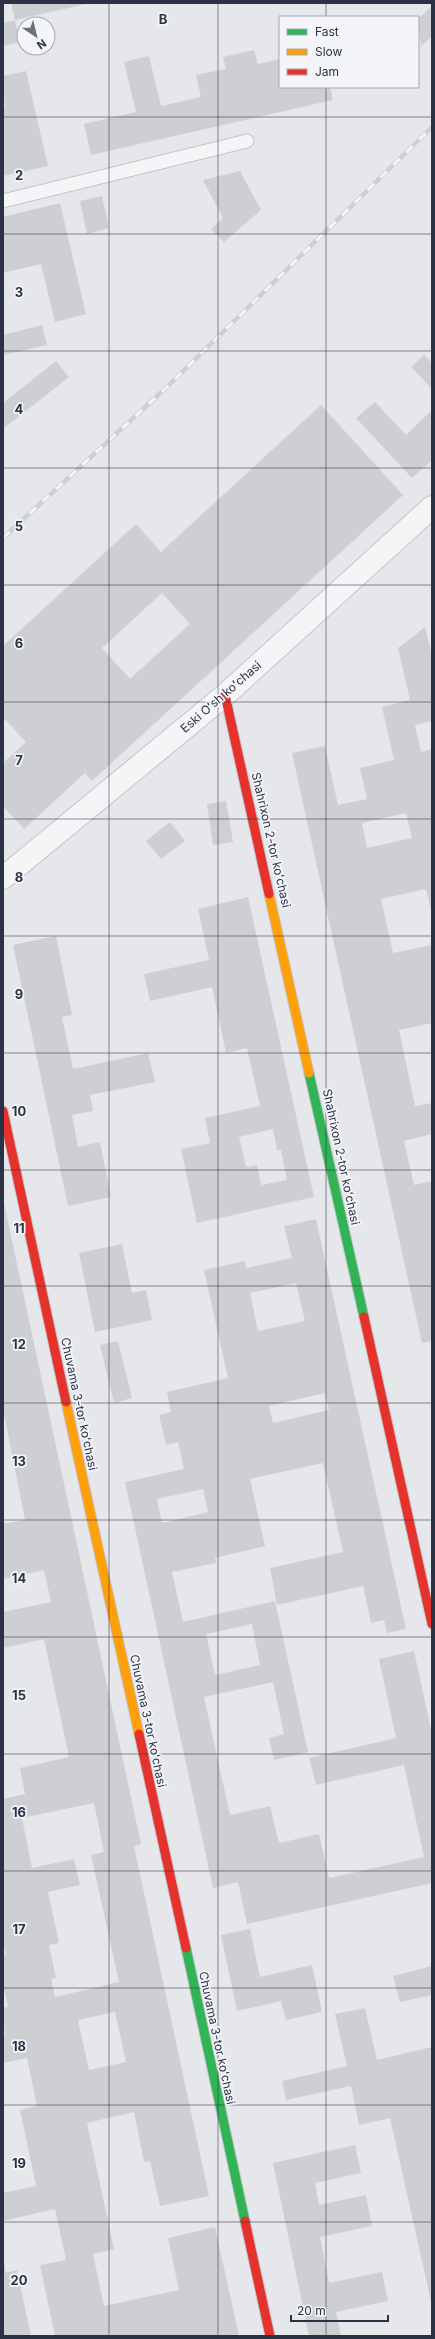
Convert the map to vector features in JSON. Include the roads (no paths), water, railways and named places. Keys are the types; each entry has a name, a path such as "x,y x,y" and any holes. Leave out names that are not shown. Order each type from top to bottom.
{"street":[{"name":"Eski Oʻsh koʻchasi","path":"3,878 226,695 432,507"},
{"name":"Shahrixon 2-tor koʻchasi","path":"226,695 432,1624"},
{"name":"Chuvama 3-tor koʻchasi","path":"3,1111 270,2336"}],"lane":[{"path":"3,201 247,141"}],"railway":[{"path":"3,538 168,386 432,127"}]}
